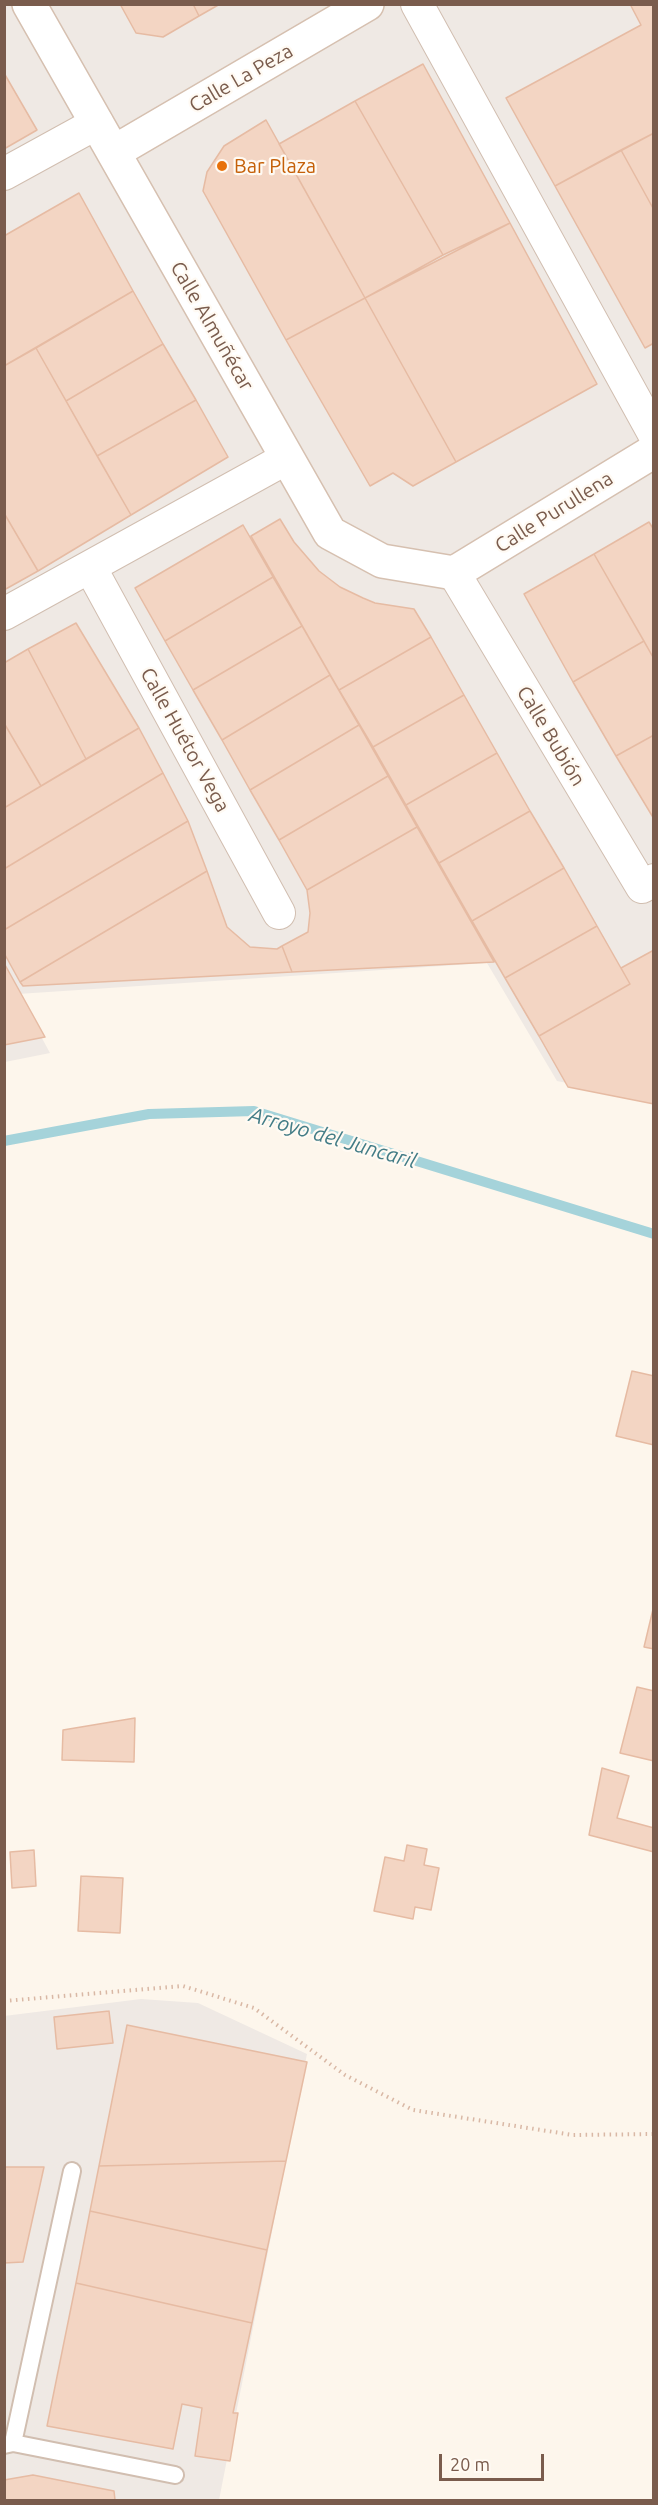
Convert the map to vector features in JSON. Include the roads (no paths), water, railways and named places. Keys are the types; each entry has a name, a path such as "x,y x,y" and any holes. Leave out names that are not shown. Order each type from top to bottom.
{"street":[{"name":"Calle Almuñécar","path":"28,4 330,533 382,561 454,573"},
{"name":"Calle La Peza","path":"114,152 367,4"},
{"path":"417,4 654,434"},
{"path":"4,174 97,123"},
{"name":"Calle Purullena","path":"454,573 654,451"},
{"path":"4,615 287,458"},
{"name":"Calle Huétor Vega","path":"90,567 279,914"},
{"name":"Calle Bubión","path":"454,573 642,887 654,880"}],"lane":[{"path":"72,2171 9,2444 175,2475"}],"waterway":[{"name":"Arroyo del Juncaril","path":"4,1141 149,1114 254,1111 654,1234"}],"place":[{"name":"Bar Plaza","path":"222,166"}]}
